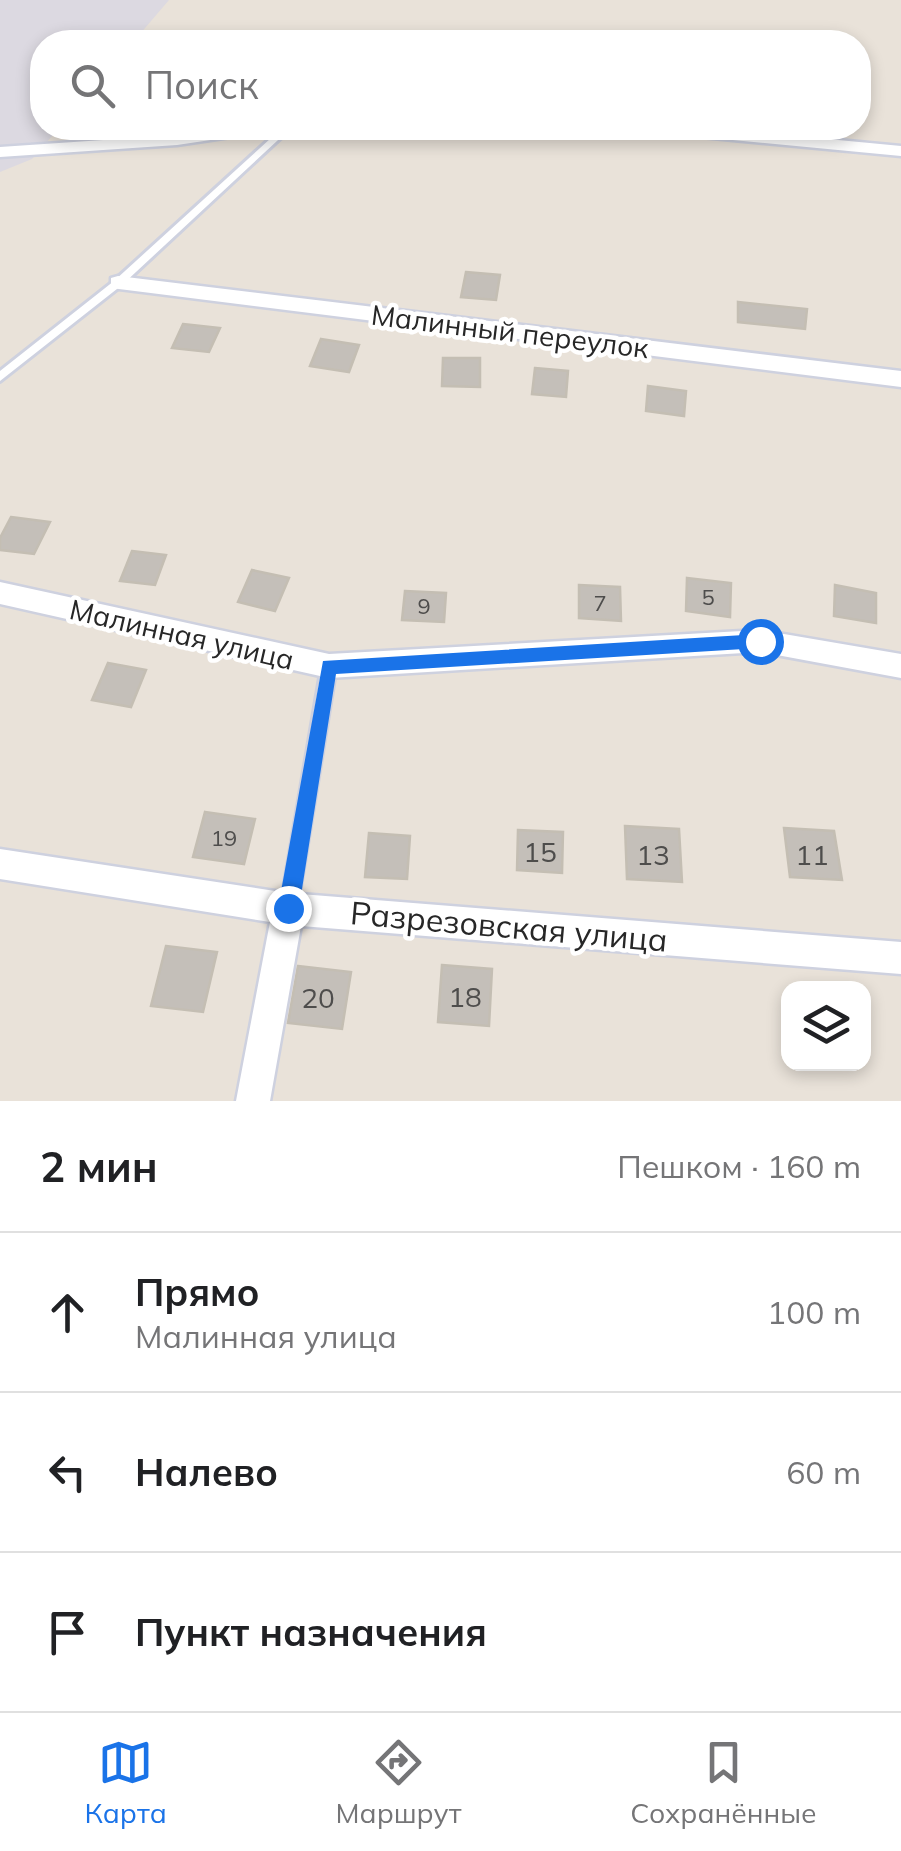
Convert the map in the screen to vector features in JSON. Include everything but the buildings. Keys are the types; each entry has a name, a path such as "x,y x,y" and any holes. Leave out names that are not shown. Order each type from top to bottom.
{"street":[{"path":"0,152 177,140"},
{"path":"786,140 901,151"},
{"name":"Малинный переулок","path":"118,283 901,379"},
{"name":"Малинная улица","path":"0,593 329,666 760,641 901,666"},
{"name":"Разрезовская улица","path":"0,864 288,908 901,958"},
{"path":"253,1101 288,908"}],"lane":[{"path":"0,377 118,283 274,140"},
{"path":"288,908 329,666"}],"shaded area":[{"path":"0,0 169,0 143,30 30,30 30,140 49,140 32,159 0,172"}],"route":[{"path":"288,908 329,666 760,641"}]}
